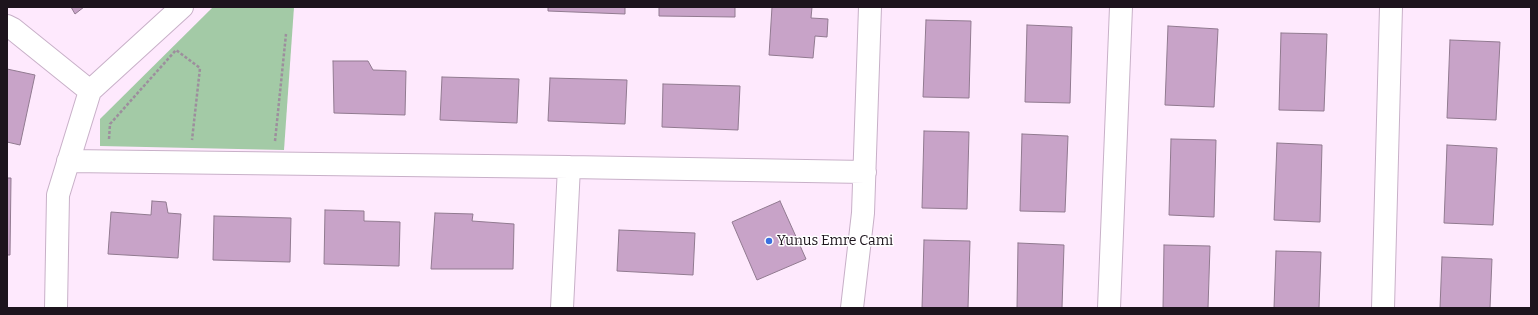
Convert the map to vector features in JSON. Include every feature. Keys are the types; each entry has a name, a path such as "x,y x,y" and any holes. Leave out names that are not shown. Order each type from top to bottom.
{"street":[{"path":"56,308 58,195 90,91 182,7"},
{"path":"852,308 863,213 870,7"},
{"path":"1110,308 1121,7"},
{"path":"1383,308 1391,7"},
{"path":"7,26 13,29 90,91"},
{"path":"68,161 865,172"},
{"path":"562,308 569,167"}],"path":[{"path":"268,141 275,141 286,34"},
{"path":"117,140 109,140 110,124 176,50 200,68 192,140"},
{"path":"185,140 200,140"}],"green space":[{"path":"213,7 294,7 284,150 100,146 100,119"}],"building":[{"path":"71,7 84,7 75,14"},
{"path":"548,7 625,7 625,14 548,11"},
{"path":"659,7 735,7 735,17 659,16"},
{"path":"772,7 812,7 811,18 828,19 827,37 815,36 813,58 769,55"},
{"path":"926,20 971,21 969,98 923,97"},
{"path":"1027,25 1072,27 1070,103 1025,102"},
{"path":"1168,26 1218,29 1214,107 1165,105"},
{"path":"1281,33 1327,34 1324,111 1279,110"},
{"path":"1450,40 1500,42 1496,120 1447,118"},
{"path":"333,61 368,61 373,70 406,71 405,115 334,113"},
{"path":"7,69 35,75 20,145 7,142"},
{"path":"442,77 519,79 517,123 440,120"},
{"path":"550,78 627,80 625,124 548,121"},
{"path":"663,84 740,86 738,130 662,127"},
{"path":"924,131 969,132 967,209 922,208"},
{"path":"1022,134 1068,136 1065,212 1020,211"},
{"path":"1171,139 1216,140 1214,217 1169,215"},
{"path":"1277,143 1322,145 1320,222 1274,220"},
{"path":"1447,145 1497,148 1493,225 1444,223"},
{"path":"7,178 11,178 10,255 7,255"},
{"path":"152,201 166,202 168,213 181,214 178,258 108,254 111,212 151,215"},
{"name":"Yunus Emre Cami","path":"780,201 806,259 757,280 732,222"},
{"path":"325,210 364,211 364,221 400,222 399,266 324,264"},
{"path":"435,213 473,214 472,221 514,224 513,269 431,269"},
{"path":"214,216 291,218 290,262 213,260"},
{"path":"619,230 695,233 693,275 617,271"},
{"path":"924,240 970,241 968,308 922,308"},
{"path":"1018,243 1064,245 1062,308 1017,308"},
{"path":"1164,245 1210,246 1208,308 1163,308"},
{"path":"1276,251 1321,252 1319,308 1274,308"},
{"path":"1442,257 1492,259 1490,308 1440,308"}],"place":[{"name":"Yunus Emre Cami","path":"769,241"}]}
